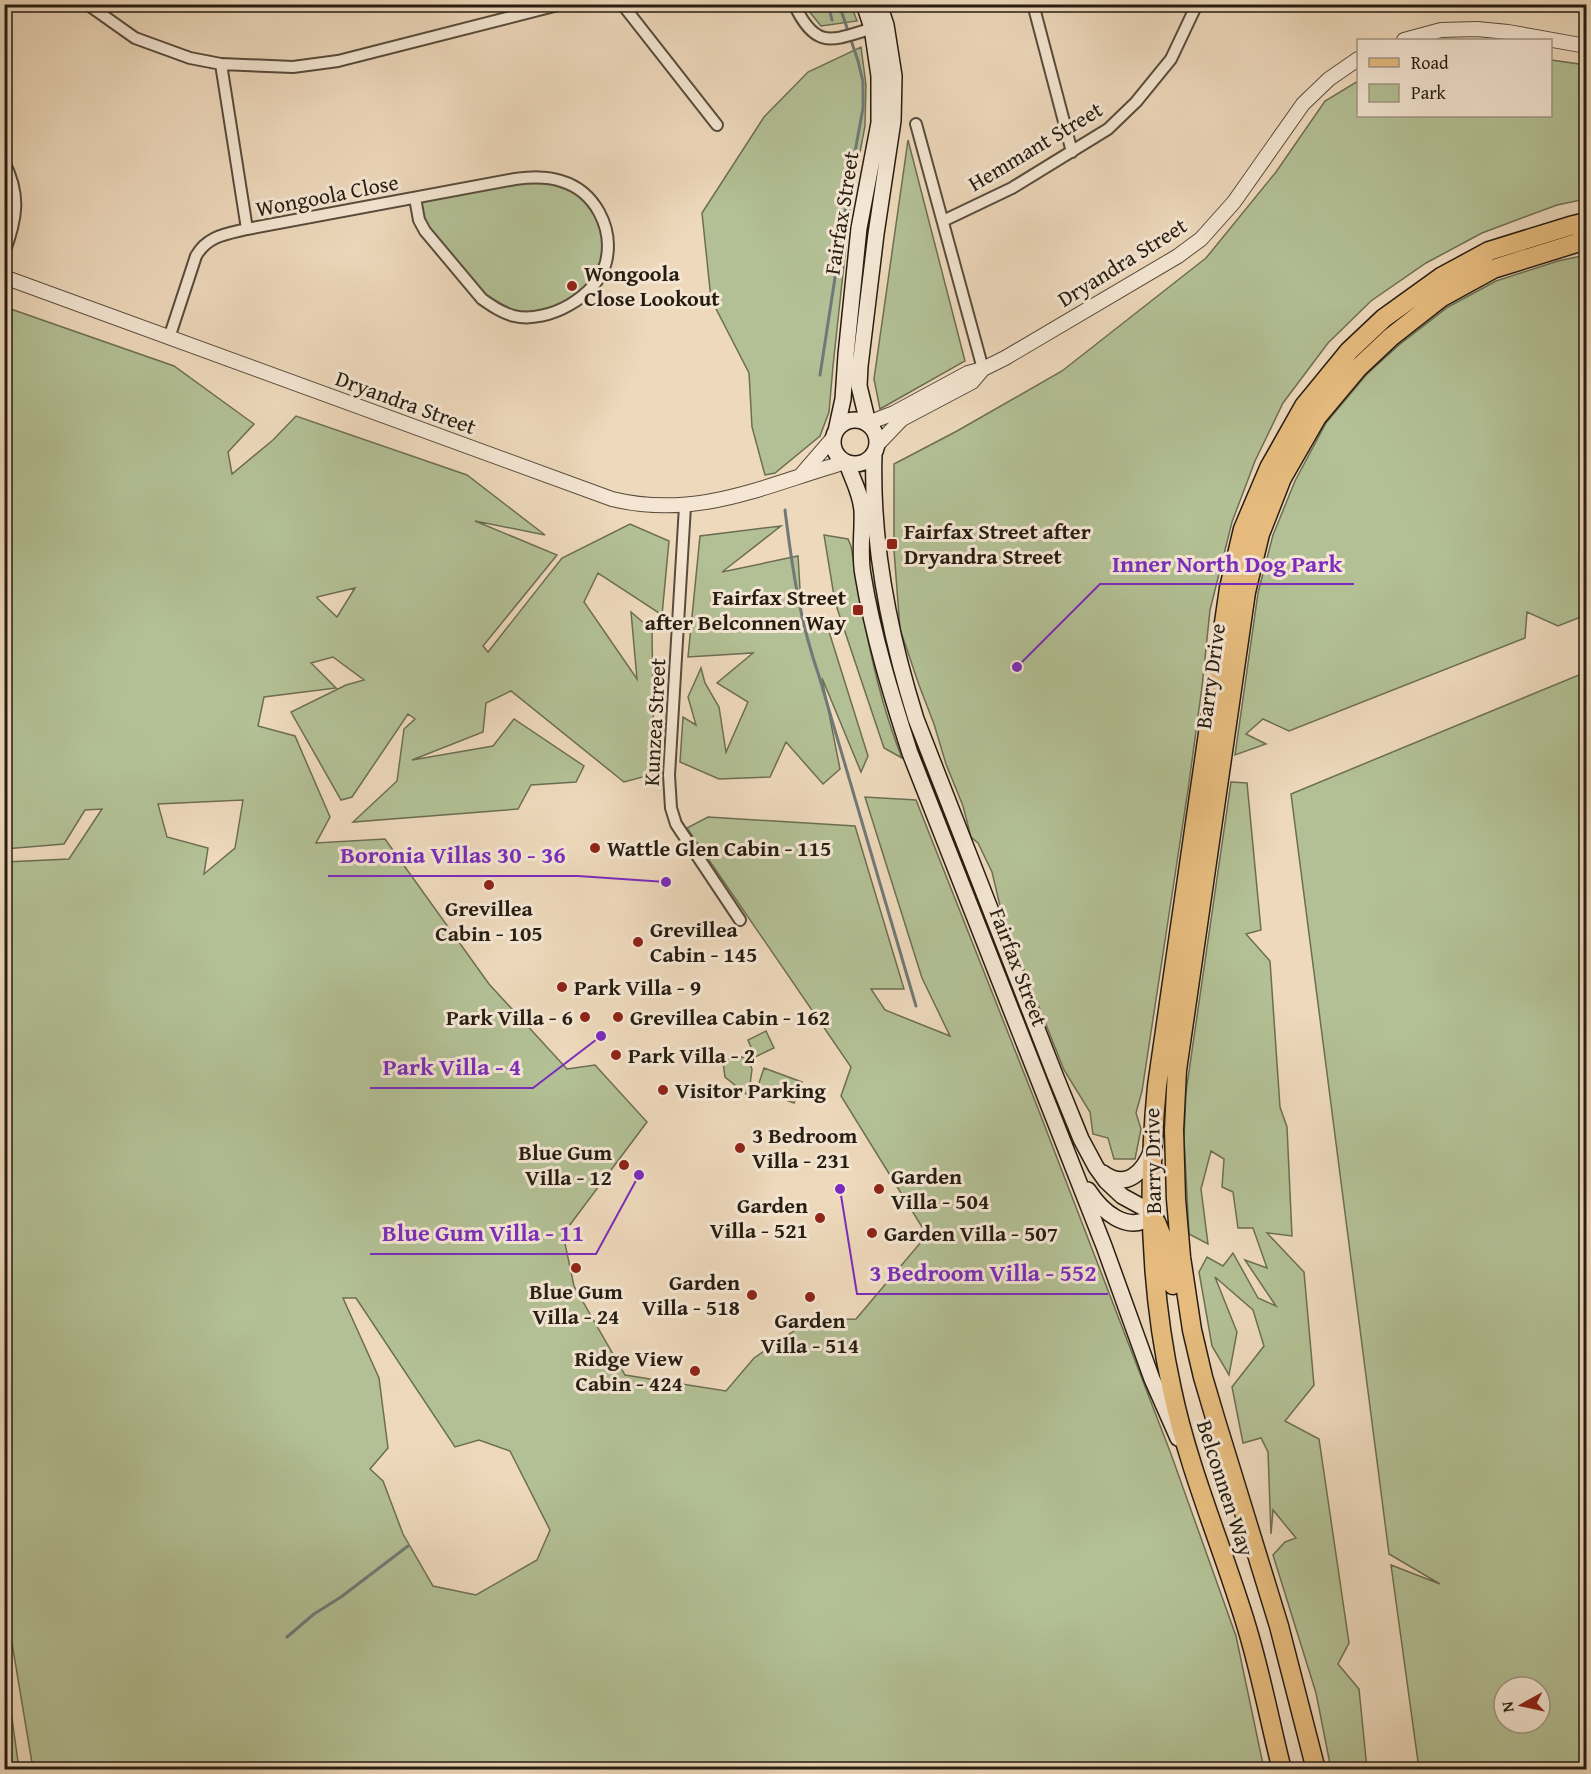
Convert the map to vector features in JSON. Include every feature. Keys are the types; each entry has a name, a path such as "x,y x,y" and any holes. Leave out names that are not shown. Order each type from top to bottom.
{"main road":[{"name":"Fairfax Street","path":"864,4 872,28 894,76 893,121 860,366 859,386 868,423"},
{"name":"Fairfax Street","path":"834,434 843,399 859,228 879,123 879,76 872,28 879,4"},
{"name":"Barry Drive","path":"1152,1216 1152,1149 1157,1086 1229,588 1243,529 1269,468 1304,406 1349,351 1384,318 1442,277 1489,251 1587,222"},
{"name":"Barry Drive","path":"1184,1282 1178,1232 1174,1130 1179,1049 1246,591 1260,534 1282,478 1317,417 1358,368 1391,337 1442,297 1493,269 1587,240"},
{"path":"862,420 868,423 875,432 876,449 870,459 859,464 846,462 837,454 833,446 834,434 844,422 862,420"},
{"name":"Fairfax Street","path":"876,449 873,483 881,570 892,634 907,691 935,770 1078,1131 1096,1167 1106,1181 1116,1191 1144,1208 1152,1216"},
{"name":"Fairfax Street","path":"846,462 860,498 862,571 873,625 890,691 910,753 1104,1246 1152,1379 1196,1477"},
{"path":"1070,1159 1096,1201 1108,1214 1132,1223 1144,1221 1160,1210 1167,1197 1174,1130"},
{"path":"1096,1167 1113,1179 1121,1181 1129,1179 1147,1161 1152,1149"},
{"path":"1152,1216 1166,1244 1184,1341 1200,1402 1215,1449 1259,1564"},
{"name":"Belconnen Way","path":"1152,1216 1156,1290 1177,1415 1247,1629 1282,1770"},
{"name":"Belconnen Way","path":"1184,1282 1203,1377 1279,1626 1316,1770"}],"street":[{"path":"87,4 135,38 190,58 221,64 293,67 338,62 562,4"},
{"path":"622,4 717,125"},
{"path":"794,4 798,14 814,34 828,40 872,28"},
{"path":"1033,4 1072,152"},
{"name":"Hemmant Street","path":"943,221 1012,188 1108,129 1136,102 1171,58 1197,4"},
{"path":"1408,39 1441,30 1477,29 1548,39"},
{"path":"1552,40 1587,46"},
{"name":"Dryandra Street","path":"868,423 894,413 968,373 983,369 1178,256 1201,239 1234,202 1303,104 1329,79 1357,60"},
{"path":"221,64 247,229"},
{"path":"916,124 983,369"},
{"path":"4,162 12,177 16,194 13,230 4,253"},
{"name":"Wongoola Close","path":"169,338 195,256 201,246 210,240 247,229 527,177 562,181 584,193 601,215 607,238 606,263 599,278 589,291 567,307 543,316 529,318 515,316 492,307 482,299 425,231 419,220 415,198"},
{"name":"Dryandra Street","path":"4,277 612,499 640,504 685,506 728,499 846,462"},
{"name":"Dryandra Street","path":"876,449 902,419 972,382 983,369"},
{"path":"801,475 834,434"},
{"name":"Kunzea Street","path":"685,506 669,775 671,808 676,824 740,920"}],"green space":[{"path":"804,5 851,5 857,21 821,26"},
{"path":"861,47 866,85 865,126 851,199 829,412 820,436 775,473 765,475 752,427 749,373 711,299 702,213 764,117 808,72"},
{"path":"1552,60 1586,65 1586,199 1557,205 1482,233 1426,263 1371,301 1328,343 1283,403 1255,461 1232,522 1210,610 1188,790 1142,1091 1136,1113 1141,1129 1135,1159 1114,1159 1108,1138 1093,1134 1090,1112 1064,1070 1002,914 992,872 978,843 971,837 963,806 946,764 900,629 894,550 894,464 1062,371 1206,258 1276,172 1325,101 1357,82 1357,117 1552,117"},
{"path":"908,140 965,361 880,409 874,379"},
{"path":"550,178 594,204 608,247 589,291 542,316 492,307 425,231 415,198"},
{"path":"1586,255 1586,615 1558,626 1527,612 1525,638 1289,731 1263,719 1246,734 1266,744 1235,755 1258,593 1273,535 1295,481 1326,423 1367,374 1399,345 1448,307 1496,281 1558,261"},
{"path":"5,307 174,366 254,424 228,452 232,474 273,440 296,416 467,475 545,535 475,521 557,555 483,646 488,652 562,558 630,524 669,541 662,615 598,573 584,602 637,679 631,612 652,630 654,774 624,782 511,691 486,703 483,732 412,760 493,746 514,719 584,766 576,782 531,785 518,809 353,822 397,781 404,729 415,719 408,714 352,797 341,800 291,712 346,685 364,680 333,657 311,663 336,688 264,697 258,726 295,736 330,817 316,843 385,839 489,984 567,1069 595,1065 647,1122 563,1234 574,1286 625,1375 726,1391 754,1358 810,1320 856,1319 927,1235 841,1096 851,1067 687,828 708,817 855,826 904,989 871,989 885,1010 950,1036 922,978 865,797 916,800 1171,1454 1236,1636 1264,1769 33,1769 4,1595 5,862 69,859 102,809 85,810 64,844 5,849","holes":["355,588 337,617 317,598 317,597","243,800 235,848 204,874 208,848 167,837 158,804","343,1298 356,1298 455,1447 479,1440 510,1451 550,1530 537,1560 476,1595 433,1586 403,1534 383,1481 370,1469 388,1448 379,1378"]},
{"path":"781,526 722,572 798,556 802,622 826,622 868,756 861,772 822,678 840,769 823,784 786,742 770,777 719,779 680,762 683,717 696,725 688,697 701,668 705,683 719,707 726,752 748,702 717,683 753,653 688,657 700,536"},
{"path":"824,535 848,539 851,546 877,680 902,758 884,748 835,602"},
{"path":"1586,672 1586,1769 1419,1769 1391,1565 1440,1584 1389,1554 1291,794"},
{"path":"1231,782 1247,783 1261,930 1246,934 1270,961 1280,1107 1287,1127 1292,1236 1267,1233 1304,1272 1314,1385 1285,1421 1319,1439 1349,1643 1338,1664 1359,1689 1367,1769 1331,1769 1316,1693 1273,1555 1285,1542 1296,1538 1273,1510 1271,1534 1268,1452 1261,1438 1243,1443 1232,1387 1264,1346 1253,1310 1215,1277 1237,1332 1229,1375 1212,1346 1199,1272 1207,1257 1223,1266 1233,1253 1258,1298 1276,1306 1245,1260 1267,1268 1253,1228 1238,1228 1233,1192 1222,1187 1224,1159 1211,1151 1201,1189 1208,1244 1189,1234 1184,1138 1186,1092"},
{"path":"766,1031 774,1048 755,1057 748,1040"},
{"path":"733,1057 748,1060 752,1069 750,1097 725,1077 723,1062"},
{"path":"764,1068 802,1082 794,1103 757,1089"},
{"path":"4,1694 11,1711 19,1769 5,1769"}],"waterway":[{"path":"828,4 832,20"},
{"path":"820,375 863,108 863,82 839,4"},
{"path":"785,510 794,573 807,635 916,1006"},
{"path":"287,1637 314,1614 341,1597 408,1546"}],"place":[{"name":"Wongoola Close Lookout","path":"572,286"},
{"name":"Fairfax Street after Dryandra Street","path":"892,544"},
{"name":"Fairfax Street after Belconnen Way","path":"858,610"},
{"name":"Inner North Dog Park","path":"1017,667"},
{"name":"Wattle Glen Cabin - 115","path":"595,848"},
{"name":"Boronia Villas 30 - 36","path":"666,882"},
{"name":"Grevillea Cabin - 105","path":"489,885"},
{"name":"Grevillea Cabin - 145","path":"638,942"},
{"name":"Park Villa - 9","path":"562,987"},
{"name":"Park Villa - 6","path":"585,1017"},
{"name":"Grevillea Cabin - 162","path":"618,1017"},
{"name":"Park Villa - 4","path":"601,1036"},
{"name":"Park Villa - 2","path":"616,1055"},
{"name":"Visitor Parking","path":"663,1090"},
{"name":"3 Bedroom Villa - 231","path":"740,1148"},
{"name":"Blue Gum Villa - 12","path":"624,1165"},
{"name":"Blue Gum Villa - 11","path":"639,1175"},
{"name":"3 Bedroom Villa - 552","path":"840,1189"},
{"name":"Garden Villa - 504","path":"879,1189"},
{"name":"Garden Villa - 521","path":"820,1218"},
{"name":"Garden Villa - 507","path":"872,1233"},
{"name":"Blue Gum Villa - 24","path":"576,1268"},
{"name":"Garden Villa - 518","path":"752,1295"},
{"name":"Garden Villa - 514","path":"810,1297"},
{"name":"Ridge View Cabin - 424","path":"695,1371"}]}
